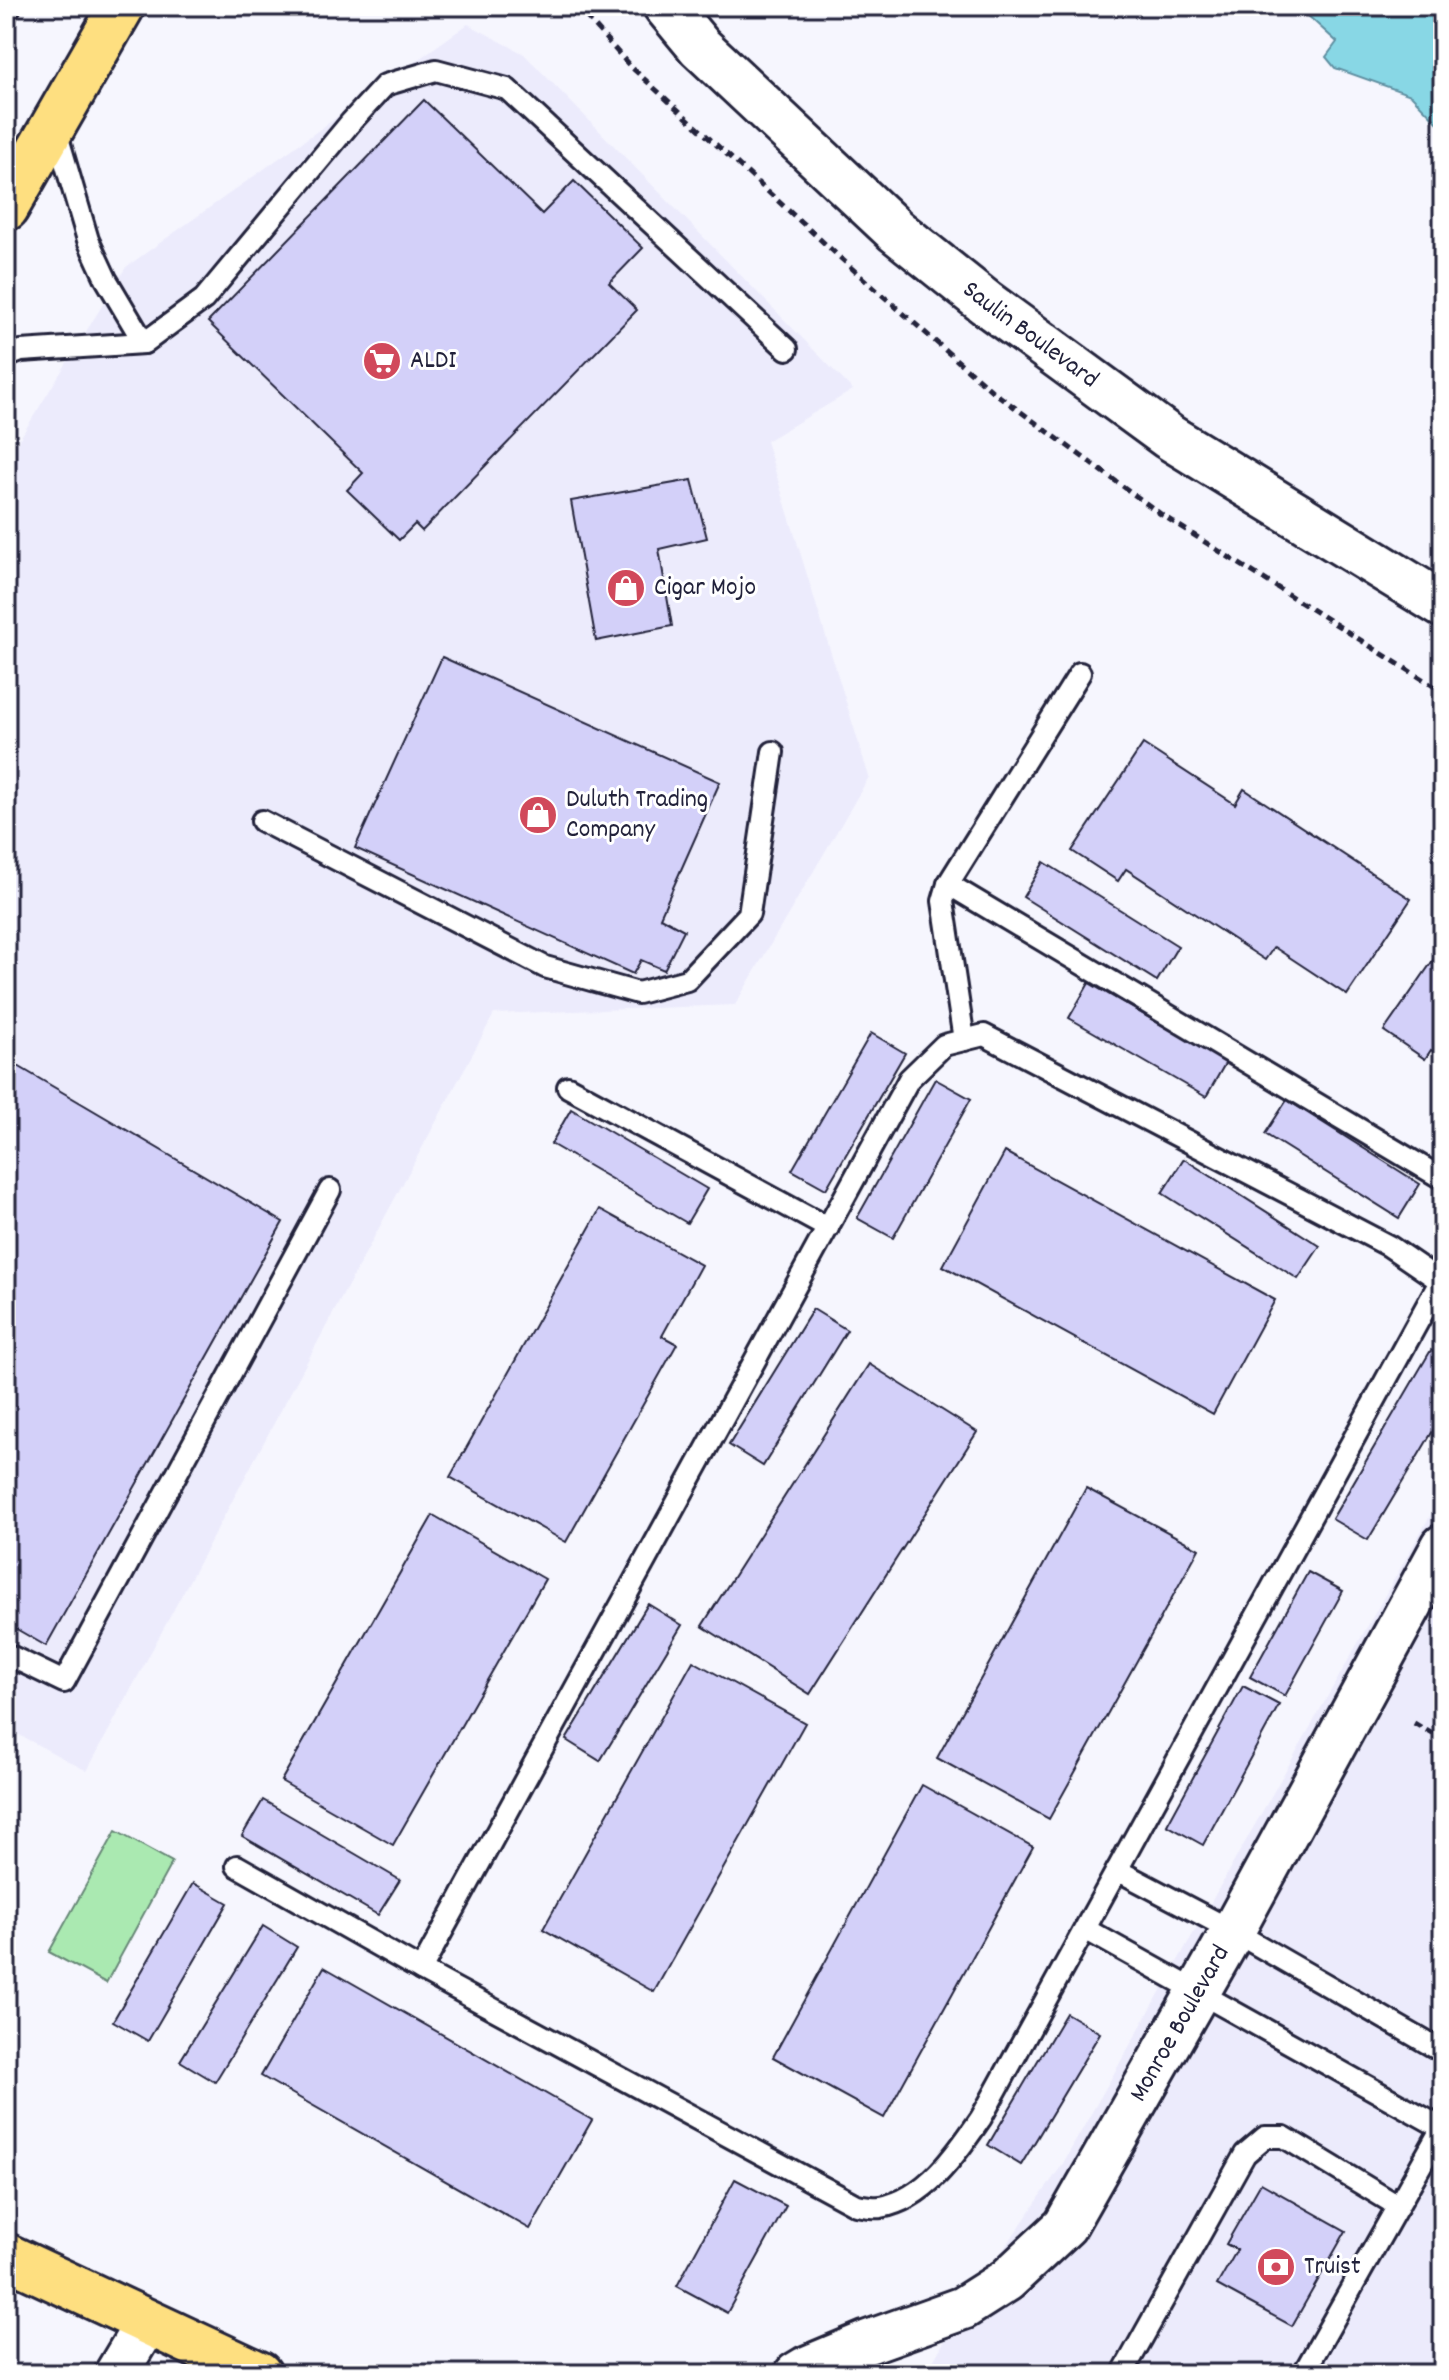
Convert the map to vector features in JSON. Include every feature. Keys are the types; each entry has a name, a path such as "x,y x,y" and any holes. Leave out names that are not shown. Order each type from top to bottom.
{"main road":[{"path":"6,208 122,6"},
{"path":"6,2256 259,2374"}],"street":[{"name":"Saulin Boulevard","path":"666,6 700,47 896,231 986,303 1169,437 1443,605"},
{"name":"Monroe Boulevard","path":"796,2374 868,2342 963,2308 1007,2280 1065,2226 1233,1931 1443,1546"},
{"path":"116,2374 147,2322"}],"lane":[{"path":"6,357 21,351 144,343 204,299 385,85 436,70 507,89 787,349"},
{"path":"54,125 88,240 106,279 144,343"},
{"path":"964,1040 943,901 948,884 1080,673"},
{"path":"262,821 545,967 638,993 687,980 749,914 773,752"},
{"path":"948,884 1443,1179"},
{"path":"237,1866 421,1970 856,2205 880,2207 908,2197 950,2163 981,2118 1442,1280 1389,1246 984,1035 944,1045 909,1079 421,1970"},
{"path":"568,1087 828,1228"},
{"path":"6,1654 64,1682 330,1190"},
{"path":"1117,1870 1233,1931 1443,2052"},
{"path":"1085,1929 1443,2127 1303,2374"},
{"path":"1122,2374 1245,2154 1265,2137 1284,2137 1398,2206"}],"path":[{"path":"577,6 629,65 857,273 991,390 1162,515 1443,692"},
{"path":"1414,1723 1443,1740"}],"shaded area":[{"path":"468,24 524,54 853,390 766,441 869,777 735,1005 494,1014 87,1771 6,1728 6,461 126,267"},
{"path":"1443,1493 1443,2374 926,2374 963,2308 1062,2165"}],"green space":[{"path":"116,1831 172,1862 106,1983 49,1952"}],"water":[{"path":"1252,6 1443,6 1443,128 1411,95 1335,68 1326,57 1337,42 1306,14"}],"building":[{"path":"6,6 24,6 15,22 6,16"},
{"path":"424,100 542,214 574,181 643,248 609,283 637,310 422,531 415,524 399,540 347,490 363,473 208,322"},
{"name":"Cigar Mojo","path":"692,480 707,538 659,549 672,626 596,641 571,501"},
{"name":"Duluth Trading Company","path":"442,657 720,782 660,917 684,930 664,970 641,960 633,974 355,848"},
{"path":"1143,744 1235,804 1244,789 1411,899 1347,995 1274,947 1265,960 1126,869 1118,881 1072,851"},
{"path":"1044,862 1178,946 1157,981 1023,897"},
{"path":"1443,946 1443,1059 1431,1050 1425,1059 1384,1031"},
{"path":"1089,983 1226,1062 1206,1097 1069,1018"},
{"path":"871,1033 905,1053 826,1189 792,1170"},
{"path":"6,1059 283,1222 46,1646 6,1623"},
{"path":"935,1079 971,1099 893,1238 857,1218"},
{"path":"1287,1100 1420,1184 1399,1218 1265,1134"},
{"path":"571,1109 707,1189 687,1223 551,1144"},
{"path":"1005,1152 1275,1300 1213,1414 943,1266"},
{"path":"1184,1159 1320,1246 1298,1279 1162,1193"},
{"path":"600,1209 701,1265 662,1336 677,1344 566,1542 450,1477"},
{"path":"813,1309 847,1330 763,1466 729,1445"},
{"path":"1431,1350 1443,1357 1443,1414 1368,1540 1332,1519"},
{"path":"869,1364 977,1432 810,1694 702,1626"},
{"path":"1086,1488 1199,1549 1049,1819 937,1758"},
{"path":"433,1515 545,1579 393,1845 281,1781"},
{"path":"1308,1572 1343,1591 1285,1696 1250,1677"},
{"path":"648,1604 682,1625 600,1761 566,1740"},
{"path":"693,1661 805,1723 654,1992 543,1929"},
{"path":"1243,1686 1279,1705 1203,1845 1167,1825"},
{"path":"922,1785 1033,1847 884,2118 773,2057"},
{"path":"263,1800 400,1880 378,1915 242,1836"},
{"path":"193,1883 228,1903 148,2041 113,2021"},
{"path":"263,1926 297,1947 215,2082 180,2061"},
{"path":"324,1967 592,2120 530,2229 261,2076"},
{"path":"1066,2013 1100,2033 1021,2165 988,2145"},
{"path":"735,2179 786,2206 727,2313 677,2286"},
{"name":"Truist","path":"1261,2183 1346,2231 1292,2326 1217,2285 1237,2250 1226,2244"}],"place":[{"name":"ALDI","path":"382,361"},
{"name":"Cigar Mojo","path":"626,588"},
{"name":"Duluth Trading Company","path":"538,815"},
{"name":"Truist","path":"1276,2267"}]}
